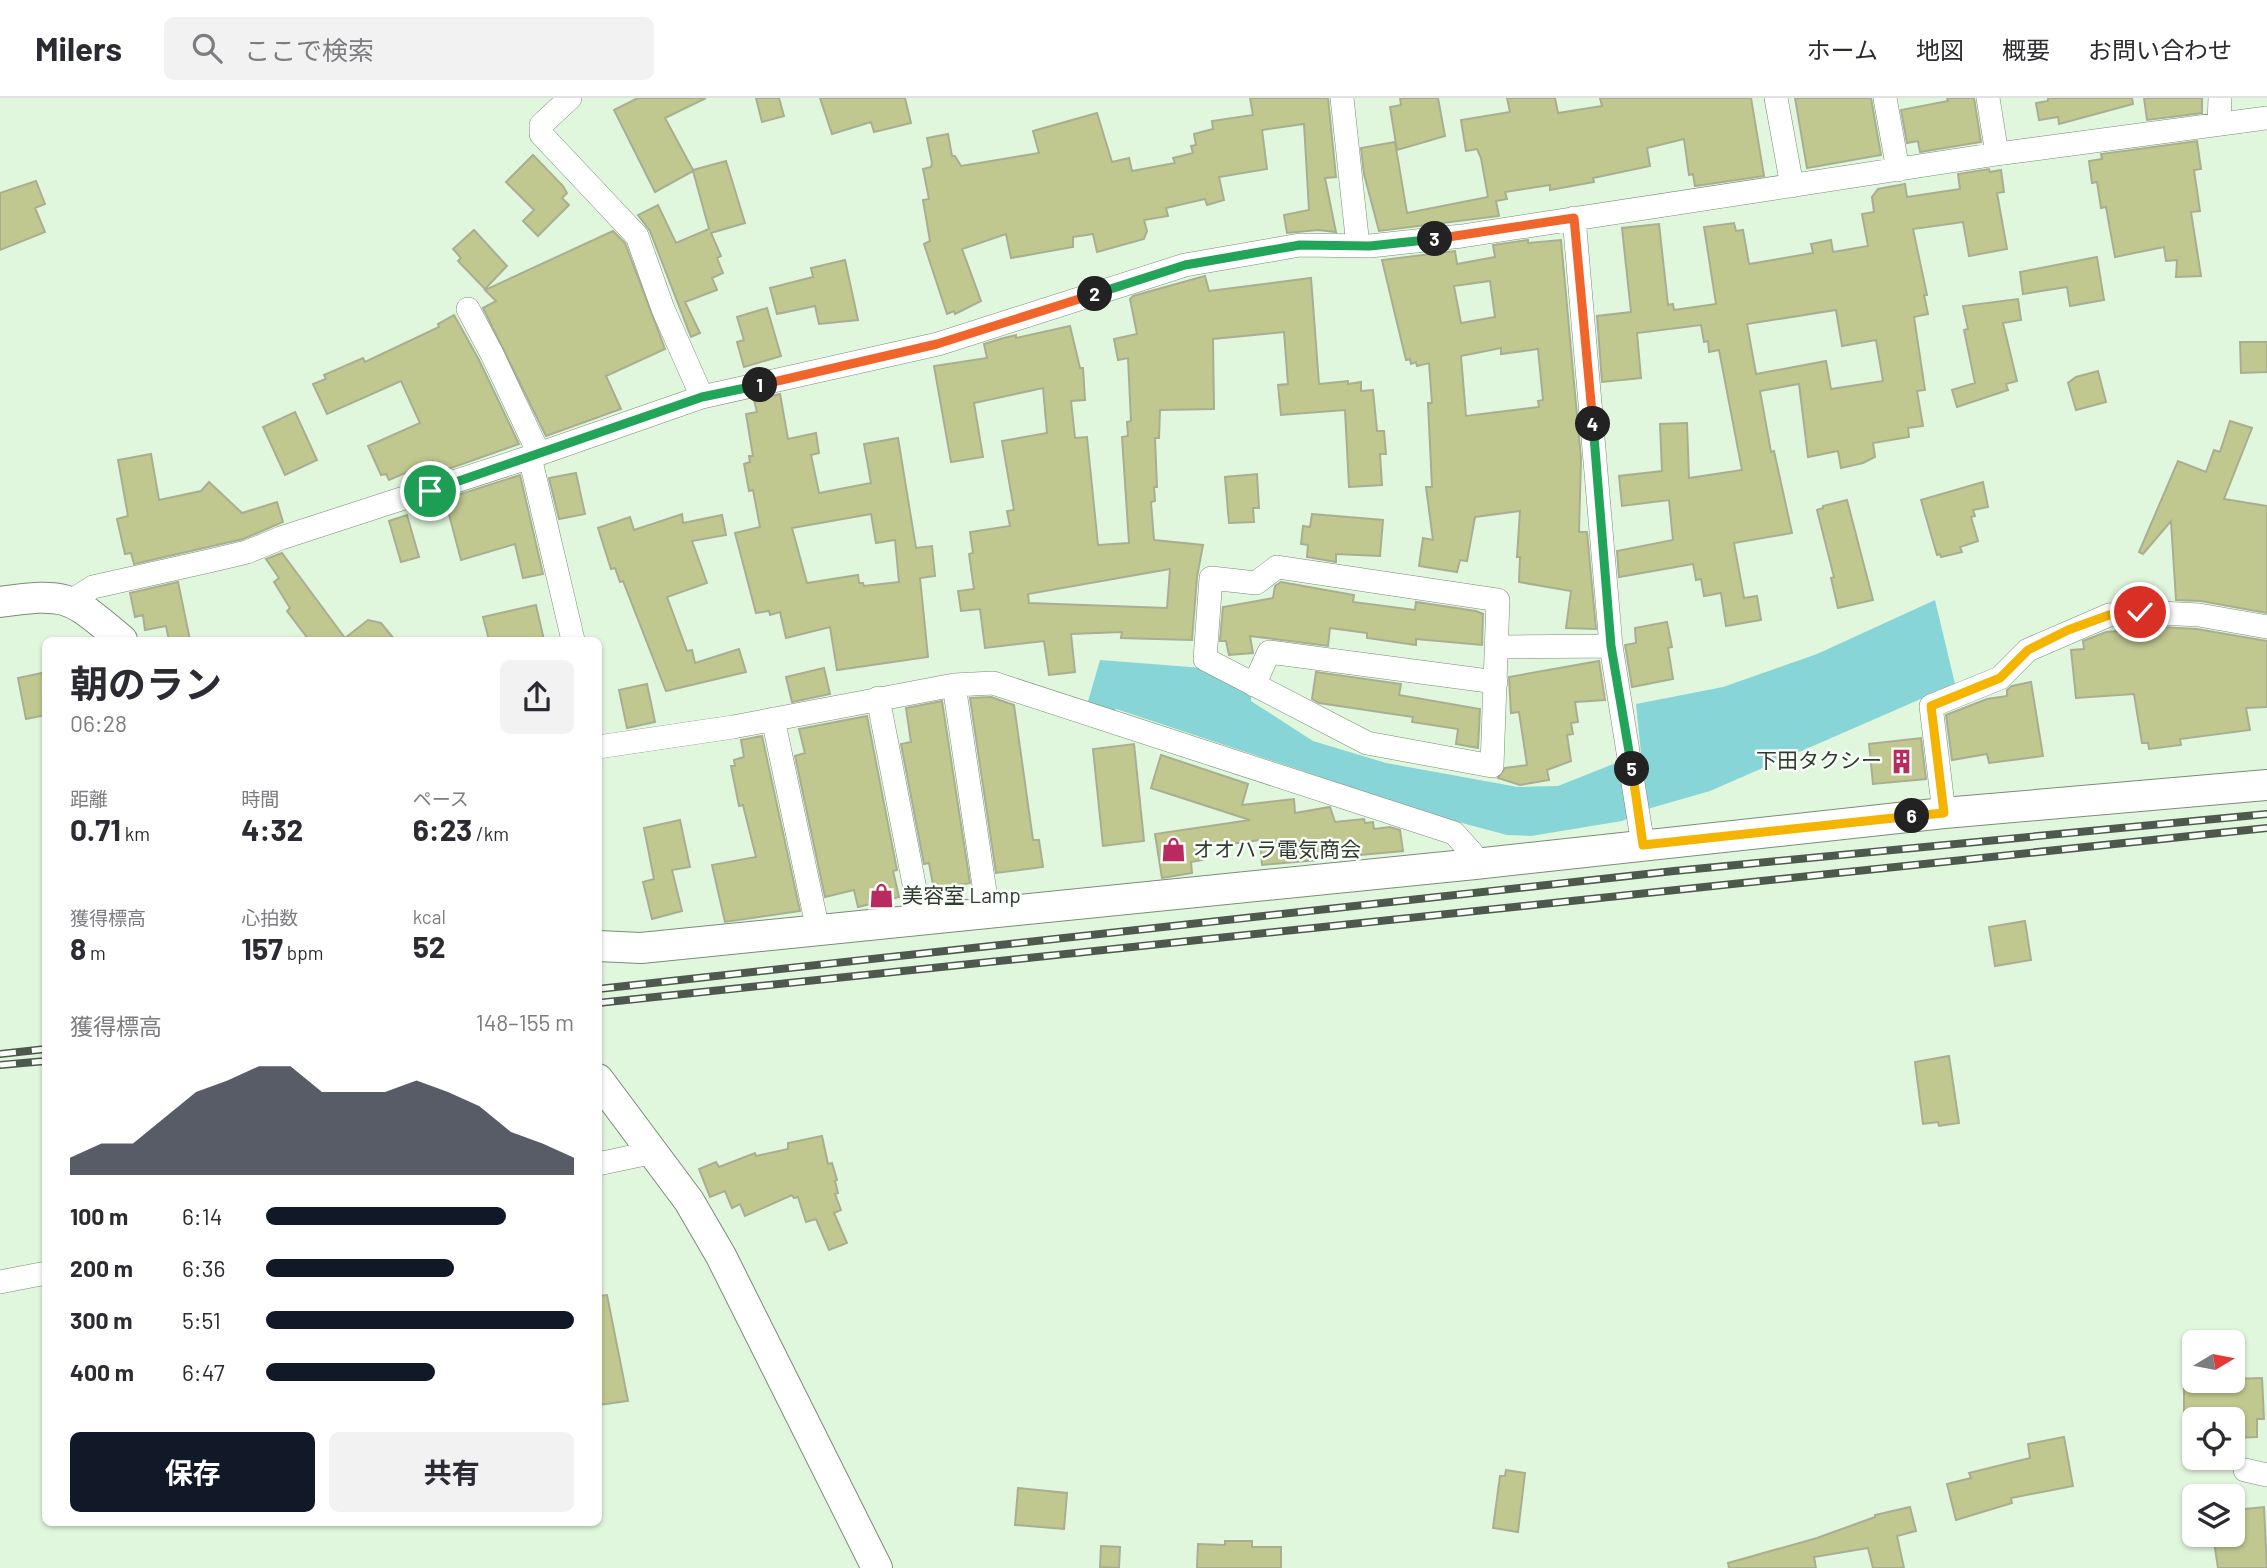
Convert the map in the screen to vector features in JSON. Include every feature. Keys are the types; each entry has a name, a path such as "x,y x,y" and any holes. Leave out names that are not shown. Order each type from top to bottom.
{"street":[{"path":"570,98 541,125 541,134 637,236 663,309 702,397"},
{"path":"1342,98 1358,246"},
{"path":"1776,98 1792,186"},
{"path":"1885,98 1898,170"},
{"path":"1988,98 1997,155"},
{"path":"2219,124 2220,98"},
{"path":"71,601 93,587 247,552 345,516 534,456 702,397 937,344 1185,265 1300,245 1358,246 1462,236 1997,155 2267,118"},
{"path":"1574,218 1611,646 1643,845"},
{"path":"468,309 492,354 534,456 572,637"},
{"path":"1277,567 1498,600 1498,647 1492,766 1367,743 1205,659 1211,578 1256,583 1277,567"},
{"path":"0,602 49,597 71,601 118,637"},
{"path":"1944,813 1931,706 2000,678 2028,650 2109,615 2199,615 2267,627"},
{"path":"1498,647 1611,646"},
{"path":"1254,685 1269,652 1496,682"},
{"path":"602,746 773,719 954,685 993,683 1454,833 1472,853 1475,864"},
{"path":"954,685 988,912"},
{"path":"878,698 921,920"},
{"path":"773,719 818,930"},
{"path":"602,946 641,948 1475,864 1944,813 2267,785"},
{"path":"602,961 641,948"},
{"path":"602,1084 689,1201 721,1256 877,1568"},
{"path":"602,1163 654,1152"},
{"path":"0,1282 42,1274"}],"water":[{"path":"1935,600 1955,684 1710,791 1651,808 1622,821 1531,836 1507,835 1406,808 1116,709 1112,715 1087,705 1100,660 1203,668 1251,695 1251,701 1313,741 1386,763 1518,787 1558,786 1641,753 1636,704 1723,687 1817,654"}],"building":[{"path":"638,98 706,98 665,118 693,170 726,161 745,223 711,233 721,256 717,258 723,273 712,278 717,290 685,302 700,333 691,337 650,231 638,215 658,205 676,243 709,229 693,171 655,192 614,110"},
{"path":"756,98 779,98 784,116 762,122"},
{"path":"820,98 905,98 911,123 874,132 871,122 832,134"},
{"path":"1250,98 1328,98 1336,177 1325,178 1336,232 1318,230 1287,233 1284,215 1309,210 1304,124 1262,130 1267,169 1219,177 1224,200 1207,205 1205,199 1166,208 1168,216 1144,220 1147,231 1144,239 1097,252 1093,234 1073,237 1073,247 1011,258 1006,234 962,249 981,301 955,314 954,311 947,314 924,244 930,241 923,200 929,199 923,169 931,167 932,163 927,138 948,134 952,156 955,156 961,166 1039,153 1033,131 1097,113 1112,162 1129,158 1132,171 1175,163 1173,158 1193,153 1191,146 1196,145 1194,134 1213,129 1212,121 1253,115"},
{"path":"1400,98 1438,98 1445,136 1397,150 1390,107 1401,105"},
{"path":"1507,98 1555,98 1558,113 1602,106 1600,98 1751,98 1764,176 1695,186 1693,174 1689,175 1684,139 1647,148 1650,166 1593,178 1594,182 1550,190 1550,185 1505,192 1507,199 1496,201 1499,216 1379,231 1364,174 1361,148 1395,142 1407,213 1488,197 1481,158 1477,149 1466,151 1461,120 1510,112"},
{"path":"1795,98 1871,98 1881,155 1807,168"},
{"path":"1947,98 1974,98 1981,142 1920,152 1918,141 1907,143 1901,110 1948,101"},
{"path":"2048,98 2132,98 2133,104 2059,124 2058,117 2039,120 2036,103 2048,101"},
{"path":"2144,98 2202,98 2202,113 2147,120"},
{"path":"2197,141 2201,169 2194,170 2200,211 2191,212 2201,276 2176,277 2177,260 2166,261 2164,247 2115,257 2106,207 2101,208 2097,182 2092,183 2089,161 2102,159 2101,154"},
{"path":"533,155 563,186 567,193 562,198 569,205 538,236 523,221 534,210 506,182"},
{"path":"1989,169 1990,172 2001,170 2004,192 1997,193 2007,249 1969,256 1963,222 1913,229 1927,295 1924,295 1928,314 1914,317 1925,390 1917,391 1923,426 1908,428 1909,437 1873,443 1875,457 1841,468 1838,451 1808,457 1799,384 1760,391 1771,452 1774,451 1792,533 1734,543 1744,598 1757,596 1761,620 1726,626 1721,593 1704,596 1701,579 1696,580 1693,564 1619,577 1617,551 1673,540 1669,500 1622,506 1619,476 1662,471 1660,424 1687,423 1689,478 1742,470 1719,350 1709,352 1708,341 1704,342 1701,325 1637,333 1641,378 1602,382 1597,316 1631,312 1622,228 1659,224 1668,305 1673,304 1674,310 1716,304 1704,227 1734,223 1736,231 1743,230 1749,264 1813,253 1811,244 1831,240 1833,252 1868,246 1862,214 1874,212 1872,197 1878,189 1905,184 1907,197 1960,189 1958,174","holes":["1836,310 1842,346 1876,340 1883,381 1831,389 1826,361 1756,374 1747,324"]},
{"path":"36,181 45,204 35,208 45,232 0,250 0,193"},
{"path":"474,230 507,266 485,289 458,261 461,258 453,249"},
{"path":"613,231 625,243 665,349 606,376 621,409 546,436 483,308 496,301 485,290"},
{"path":"1528,240 1528,243 1561,240 1581,459 1579,532 1587,532 1596,629 1566,628 1571,591 1519,582 1520,557 1517,557 1520,511 1475,517 1467,561 1460,560 1457,572 1419,566 1423,538 1433,540 1426,487 1432,487 1429,363 1417,366 1416,362 1411,364 1410,359 1406,360 1382,260 1455,251 1457,264 1495,257 1493,245","holes":["1490,281 1495,317 1461,323 1454,286","1501,348 1501,354 1538,349 1543,400 1538,401 1539,407 1466,416 1461,356"]},
{"path":"2097,257 2104,300 2070,306 2067,287 2023,294 2020,272"},
{"path":"845,260 858,320 819,324 815,306 777,314 770,288 813,277 811,268"},
{"path":"1205,276 1209,291 1311,278 1319,384 1361,382 1361,391 1373,390 1377,431 1384,431 1386,454 1380,454 1382,485 1349,487 1345,410 1281,415 1278,385 1288,384 1284,332 1213,339 1214,409 1160,410 1159,438 1155,438 1157,487 1154,487 1155,501 1151,502 1154,540 1203,545 1197,577 1192,640 1121,638 1122,632 1071,634 1075,672 1049,675 1044,641 985,648 980,609 961,611 958,591 974,589 969,554 973,553 970,532 1010,526 1007,511 1014,510 1002,441 1047,433 1043,388 974,403 983,457 951,462 934,366 987,358 984,344 1016,335 1016,338 1070,326 1080,368 1083,368 1085,400 1071,401 1075,438 1087,437 1098,545 1129,543 1122,437 1128,436 1127,422 1131,421 1128,358 1118,360 1114,339 1137,334 1130,299","holes":["1170,569 1167,608 1029,603 1028,594"]},
{"path":"2018,299 2021,320 2003,323 2017,381 2006,384 2008,390 1957,407 1952,390 1975,383 1964,330 1968,329 1963,306"},
{"path":"767,308 781,356 744,367 737,342 744,340 737,317"},
{"path":"454,315 519,444 437,473 433,461 389,480 386,474 381,475 368,446 420,423 401,381 327,414 313,384 326,379 324,375 363,358 365,362 439,327 438,324"},
{"path":"2240,342 2267,342 2267,372 2241,373"},
{"path":"2098,371 2106,402 2076,410 2068,383 2076,377"},
{"path":"780,394 788,439 816,433 819,453 811,455 819,493 871,483 864,444 898,438 916,548 932,546 935,576 920,578 928,657 837,670 830,627 786,638 780,612 770,615 769,611 756,613 735,533 760,527 753,490 749,491 744,464 750,462 749,456 753,456 746,414 757,412 754,400","holes":["871,514 876,543 895,540 899,582 864,586 859,583 858,575 807,583 792,528"]},
{"path":"295,412 317,460 285,475 263,427"},
{"path":"2230,421 2252,428 2224,499 2267,506 2267,613 2201,601 2176,600 2171,521 2143,554 2139,552 2178,461 2206,472 2214,450 2220,452"},
{"path":"151,454 159,500 201,491 209,482 242,513 277,502 283,522 243,539 134,564 131,553 125,554 117,519 128,516 118,460"},
{"path":"576,473 585,514 559,519 549,478"},
{"path":"1257,474 1259,508 1253,508 1254,522 1229,523 1225,477"},
{"path":"520,475 543,574 523,578 515,544 461,560 445,499"},
{"path":"1983,482 1988,507 1973,510 1975,516 1971,517 1978,541 1960,547 1962,552 1941,557 1940,554 1937,555 1921,500"},
{"path":"1847,500 1873,600 1838,608 1831,578 1834,577 1817,510"},
{"path":"682,514 683,523 722,515 726,535 692,541 707,583 667,597 687,651 692,650 695,663 739,649 746,672 666,691 623,581 620,582 615,568 611,569 598,528 630,517 634,530"},
{"path":"1312,514 1383,520 1380,556 1336,554 1336,562 1307,557 1308,545 1301,544 1303,526 1310,527"},
{"path":"407,515 419,557 401,562 389,521"},
{"path":"282,553 344,637 307,637 287,611 290,608 274,582 279,578 266,559"},
{"path":"178,582 189,637 168,637 166,626 145,630 143,615 135,617 130,593"},
{"path":"1281,582 1354,595 1353,602 1415,610 1416,602 1476,611 1483,614 1482,645 1416,639 1416,645 1367,638 1367,633 1330,628 1328,646 1250,636 1253,653 1229,655 1226,641 1220,641 1223,607 1273,598 1275,586"},
{"path":"536,605 543,637 488,637 483,617"},
{"path":"368,620 381,623 393,637 346,637"},
{"path":"1667,622 1672,647 1668,648 1673,679 1632,687 1625,645 1636,643 1635,628"},
{"path":"2131,627 2197,629 2267,641 2267,707 2246,708 2250,730 2180,739 2181,745 2149,749 2148,743 2142,743 2134,694 2076,698 2071,650 2084,649 2083,641 2106,632 2132,630"},
{"path":"1599,661 1605,700 1575,702 1578,722 1571,723 1573,734 1567,735 1571,761 1547,770 1549,780 1520,785 1498,778 1505,768 1527,765 1519,712 1511,713 1509,677"},
{"path":"824,668 830,694 792,702 786,677"},
{"path":"1316,672 1401,684 1399,695 1480,709 1478,748 1456,744 1458,729 1412,722 1413,717 1319,703 1312,699"},
{"path":"42,673 42,716 26,719 18,678"},
{"path":"2031,682 2043,756 1989,763 1987,754 1952,760 1946,715 1987,699 2007,696 2007,690 2012,686"},
{"path":"647,684 655,722 627,728 619,690"},
{"path":"991,697 1014,705 1033,840 1039,840 1043,867 996,873 970,698"},
{"path":"942,701 970,883 934,890 929,863 924,864 901,744 911,742 906,708"},
{"path":"867,716 897,870 893,871 899,897 858,907 854,890 825,897 795,756 805,753 799,729"},
{"path":"762,736 800,911 725,922 712,865 756,857 743,805 739,806 731,766 735,766 734,760 744,757 741,740"},
{"name":"下田タクシー","path":"1921,738 1926,779 1873,784 1869,744"},
{"path":"1134,744 1144,841 1103,846 1093,749"},
{"path":"1161,755 1248,784 1242,805 1294,799 1295,813 1330,807 1335,822 1364,819 1365,823 1373,822 1374,829 1390,827 1400,830 1403,851 1361,855 1361,852 1355,853 1354,850 1316,852 1317,860 1262,865 1260,840 1200,848 1202,860 1191,862 1192,873 1162,878 1155,834 1250,820 1151,788"},
{"path":"680,820 690,867 672,870 682,911 652,919 643,882 654,879 644,828"},
{"path":"2025,921 2031,960 1995,966 1989,927"},
{"path":"1949,1056 1959,1123 1939,1126 1938,1122 1923,1124 1915,1062"},
{"path":"822,1136 828,1164 832,1163 837,1180 838,1193 835,1194 841,1210 834,1213 847,1243 829,1250 816,1219 806,1222 798,1197 794,1198 792,1195 745,1216 740,1204 732,1208 725,1191 710,1197 699,1169 716,1162 719,1167 755,1153 756,1156 788,1149 788,1143"},
{"path":"607,1295 628,1401 602,1404 602,1296"},
{"path":"2262,1378 2264,1419 2257,1419 2257,1437 2245,1438 2245,1407 2184,1407 2184,1393 2245,1393 2245,1379"},
{"path":"2064,1437 2073,1486 2011,1498 2012,1503 1956,1520 1947,1484 1971,1478 1969,1473 2030,1458 2028,1444"},
{"path":"1506,1470 1525,1473 1518,1532 1493,1528 1500,1476 1505,1476"},
{"path":"1018,1488 1067,1493 1064,1529 1015,1525"},
{"path":"1910,1507 1916,1531 1897,1536 1904,1568 1873,1568 1868,1548 1814,1557 1816,1568 1729,1568 1728,1563 1817,1538 1875,1515"},
{"path":"2264,1507 2267,1568 2218,1568 2215,1547 2245,1547 2245,1509"},
{"path":"1225,1541 1252,1541 1252,1547 1281,1547 1281,1568 1197,1568 1198,1544 1225,1545"},
{"path":"1101,1546 1120,1547 1119,1568 1100,1567"}],"railway":[{"path":"602,989 1674,871 2267,814"},
{"path":"602,1003 2267,828"},
{"path":"0,1054 42,1049"},
{"path":"0,1065 42,1061"}],"place":[{"name":"下田タクシー","path":"1902,761"},
{"name":"オオハラ電気商会","path":"1173,850"},
{"name":"美容室 Lamp","path":"882,896"}],"route":[{"path":"430,491 702,397 937,344 1185,265 1300,245 1370,246 1462,236 1574,218 1611,646 1643,845 1944,813 1931,706 2000,678 2028,650 2068,630 2109,615 2140,612"}]}
